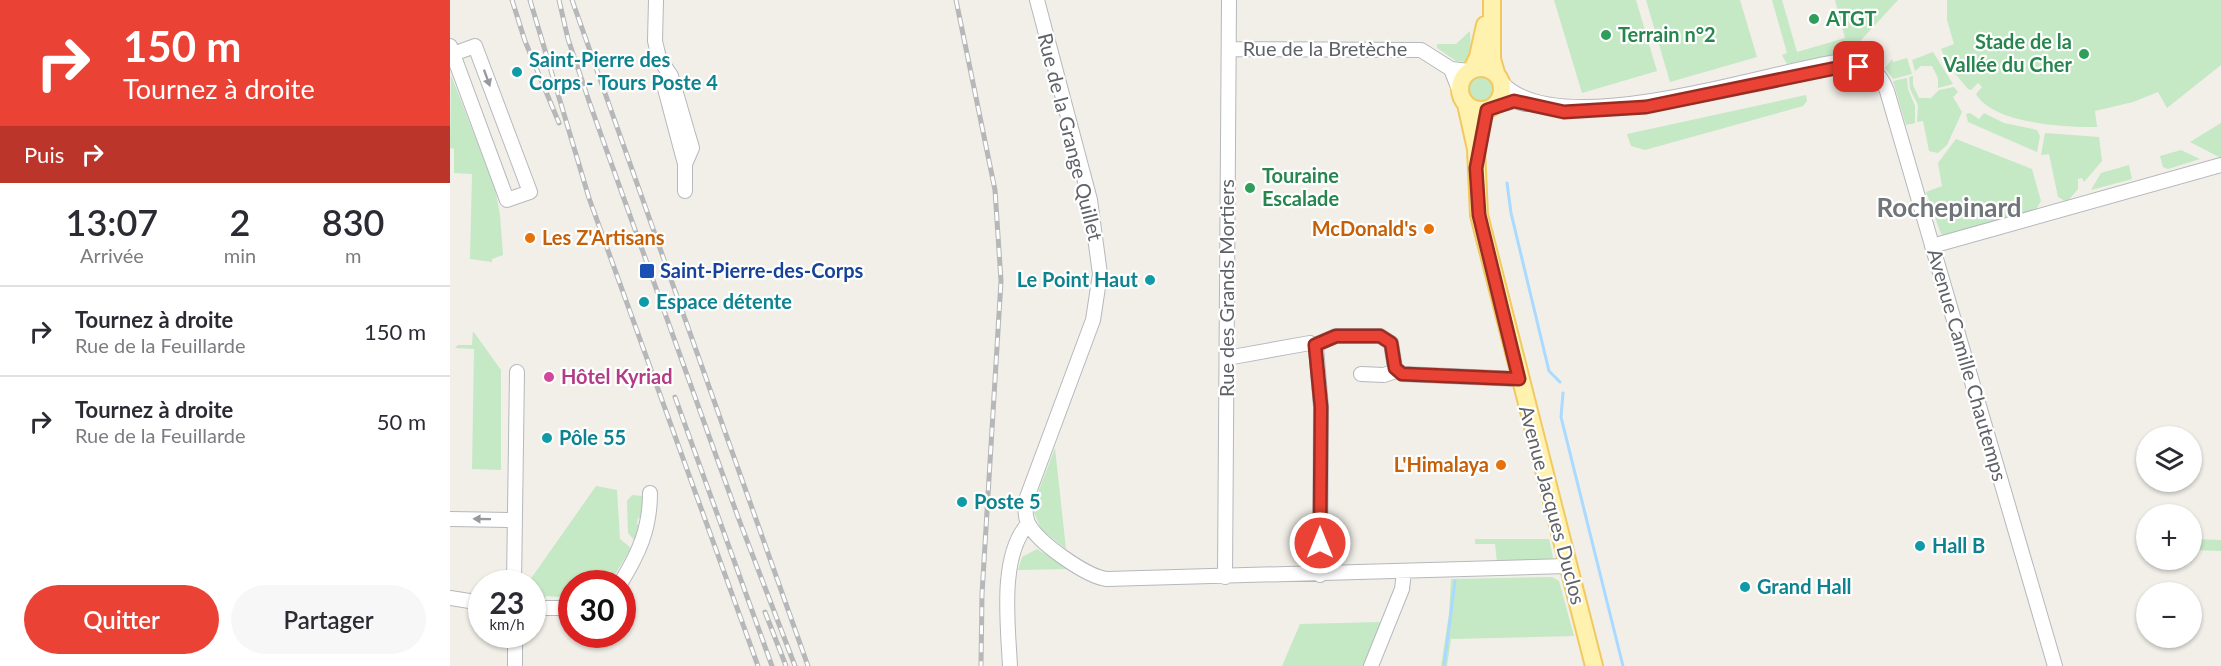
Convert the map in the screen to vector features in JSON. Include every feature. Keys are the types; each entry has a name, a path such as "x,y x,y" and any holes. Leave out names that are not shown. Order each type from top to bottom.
{"main road":[{"path":"1488,0 1483,38 1471,70 1462,80 1463,98 1476,110 1490,108 1501,97 1499,78 1492,59 1492,0"},
{"path":"1471,70 1487,68 1499,78"},
{"name":"Avenue Jacques Duclos","path":"1463,98 1476,149 1479,215 1594,666"},
{"name":"Avenue Jacques Duclos","path":"1476,168 1490,108"}],"street":[{"path":"656,0 655,41 665,69 671,76 692,148 685,164 685,191"},
{"name":"Rue de la Grange Quillet","path":"1010,666 1009,581 1014,547 1028,524 1025,507 1028,494 1093,320 1100,274 1090,200 1036,0"},
{"name":"Rue des Grands Mortiers","path":"1225,577 1229,0"},
{"path":"475,46 530,192 507,200 452,50 475,46"},
{"name":"Rue de la Bretèche","path":"1229,49 1421,50 1451,69 1471,70"},
{"path":"1499,78 1516,96 1555,106 1588,107 1680,96 1844,60 1859,60 1872,69"},
{"path":"1490,108 1514,101 1570,112 1646,107 1848,66 1872,69"},
{"path":"1451,69 1463,98"},
{"name":"Avenue Camille Chautemps","path":"1872,69 1881,79 1887,91 2055,666"},
{"path":"1932,246 2221,165"},
{"path":"1227,358 1310,343 1315,345 1336,336 1385,337 1392,346 1396,371"},
{"path":"1315,345 1321,407 1320,575"},
{"path":"1361,374 1384,375 1396,371 1408,375 1519,379"},
{"path":"514,570 517,372"},
{"path":"627,570 643,541 650,517 650,493"},
{"path":"450,519 514,520"},
{"path":"1028,524 1038,537 1092,575 1101,578 1320,575 1568,567"},
{"name":"Rue de la Grange Quillet","path":"1009,581 1019,552 1038,537"},
{"path":"1371,666 1402,589 1404,572"},
{"path":"450,598 468,601"},
{"path":"514,648 515,666"}],"green space":[{"name":"Terrain n°2","path":"1554,0 1636,0 1657,71 1582,93"},
{"path":"1646,0 1740,0 1757,57 1670,82"},
{"path":"1772,0 1782,0 1797,52 1845,38 1835,0 1898,0 1851,51 1787,64 1782,55 1787,53"},
{"name":"Stade de la Vallée du Cher","path":"1947,0 2221,0 2221,65 2167,108 2158,92 2133,102 2095,111 2097,127 2067,126 2014,118 1985,104 1976,94 1982,87 1978,83 1971,90 1968,89 1948,65 1941,49 1954,44 1947,20"},
{"path":"1470,31 1471,53 1466,62 1456,61 1437,48 1437,44 1456,44"},
{"path":"1933,52 1953,84 1938,88 1938,78 1932,66 1921,66 1915,71 1912,60"},
{"path":"1907,58 1912,74 1893,79 1885,68 1892,59 1893,62"},
{"path":"451,75 495,188 503,255 492,259 492,262 470,259 472,174 454,173 454,149 450,148"},
{"path":"1480,76 1490,80 1494,90 1490,100 1480,104 1470,100 1466,90 1470,80"},
{"path":"1913,76 1913,85 1919,98 1931,98 1939,90 1954,87 1958,92 1953,97 1962,112 1947,145 1938,153 1929,151 1923,121 1917,122 1918,105 1910,89 1909,77"},
{"path":"1907,78 1908,89 1915,106 1915,123 1906,125 1893,81"},
{"path":"1806,95 1807,101 1803,106 1645,150 1631,146 1627,134"},
{"path":"1970,113 1979,119 1984,113 2004,123 2037,130 2040,136 2037,152 1968,122 1966,114"},
{"path":"2221,123 2221,158 2190,142"},
{"path":"2045,133 2099,137 2102,161 2084,182 2082,178 2078,179 2078,189 2067,202 2058,197 2049,154 2041,155"},
{"path":"1956,139 2032,169 2041,201 2035,211 1947,236 1941,234 1926,192 1942,186 1938,163"},
{"path":"2181,150 2200,159 2168,169 2163,167 2160,156"},
{"path":"2129,165 2132,179 2091,190 2101,173"},
{"path":"473,331 501,370 501,470 472,469 474,349 455,348 458,345 472,345"},
{"path":"1055,448 1066,549 1041,529 1032,508"},
{"path":"596,486 617,490 620,539 631,548 618,570 558,570 558,597 546,596 546,570 537,570"},
{"path":"632,495 642,496 643,518 638,518 637,524 640,526 634,540 628,533 627,501"},
{"path":"1475,539 1549,539 1553,557 1550,561 1497,562 1495,544 1475,544"},
{"path":"2202,539 2221,540 2221,551 2202,550"},
{"path":"1037,549 1069,569 1018,570 1022,557"},
{"path":"1552,577 1559,581 1574,636 1451,639 1447,666 1441,666 1449,614 1451,579"},
{"path":"1381,622 1363,666 1282,666 1300,624"}],"waterway":[{"path":"1507,183 1511,213 1549,371 1560,382"},
{"path":"1563,393 1561,417 1623,666"},
{"path":"1444,666 1455,581"}],"railway":[{"path":"512,0 525,41 559,123"},
{"path":"530,0 589,198 758,666"},
{"path":"559,0 568,39 590,104 738,517 795,666"},
{"path":"572,0 808,666"},
{"path":"956,0 995,190 1001,281 982,594 981,666"},
{"path":"675,397 772,666"},
{"path":"765,612 786,666"}],"place":[{"name":"ATGT","path":"1814,19"},
{"name":"Terrain n°2","path":"1606,35"},
{"name":"Stade de la Vallée du Cher","path":"2084,54"},
{"name":"Saint-Pierre des Corps - Tours Poste 4","path":"517,72"},
{"name":"Touraine Escalade","path":"1250,188"},
{"name":"McDonald's","path":"1429,229"},
{"name":"Les Z'Artisans","path":"530,238"},
{"name":"Saint-Pierre-des-Corps","path":"647,271"},
{"name":"Le Point Haut","path":"1150,280"},
{"name":"Espace détente","path":"644,302"},
{"name":"Hôtel Kyriad","path":"549,377"},
{"name":"Pôle 55","path":"547,438"},
{"name":"L'Himalaya","path":"1501,465"},
{"name":"Poste 5","path":"962,502"},
{"name":"Hall B","path":"1920,546"},
{"name":"Grand Hall","path":"1745,587"}],"district":[{"name":"Rochepinard","path":"1949,208"}],"route":[{"path":"1320,543 1321,399 1315,345 1336,336 1380,336 1389,339 1396,371 1402,374 1519,379 1479,215 1476,192 1476,168 1487,110 1514,101 1564,112 1646,107 1680,102 1841,67 1859,67"}]}
